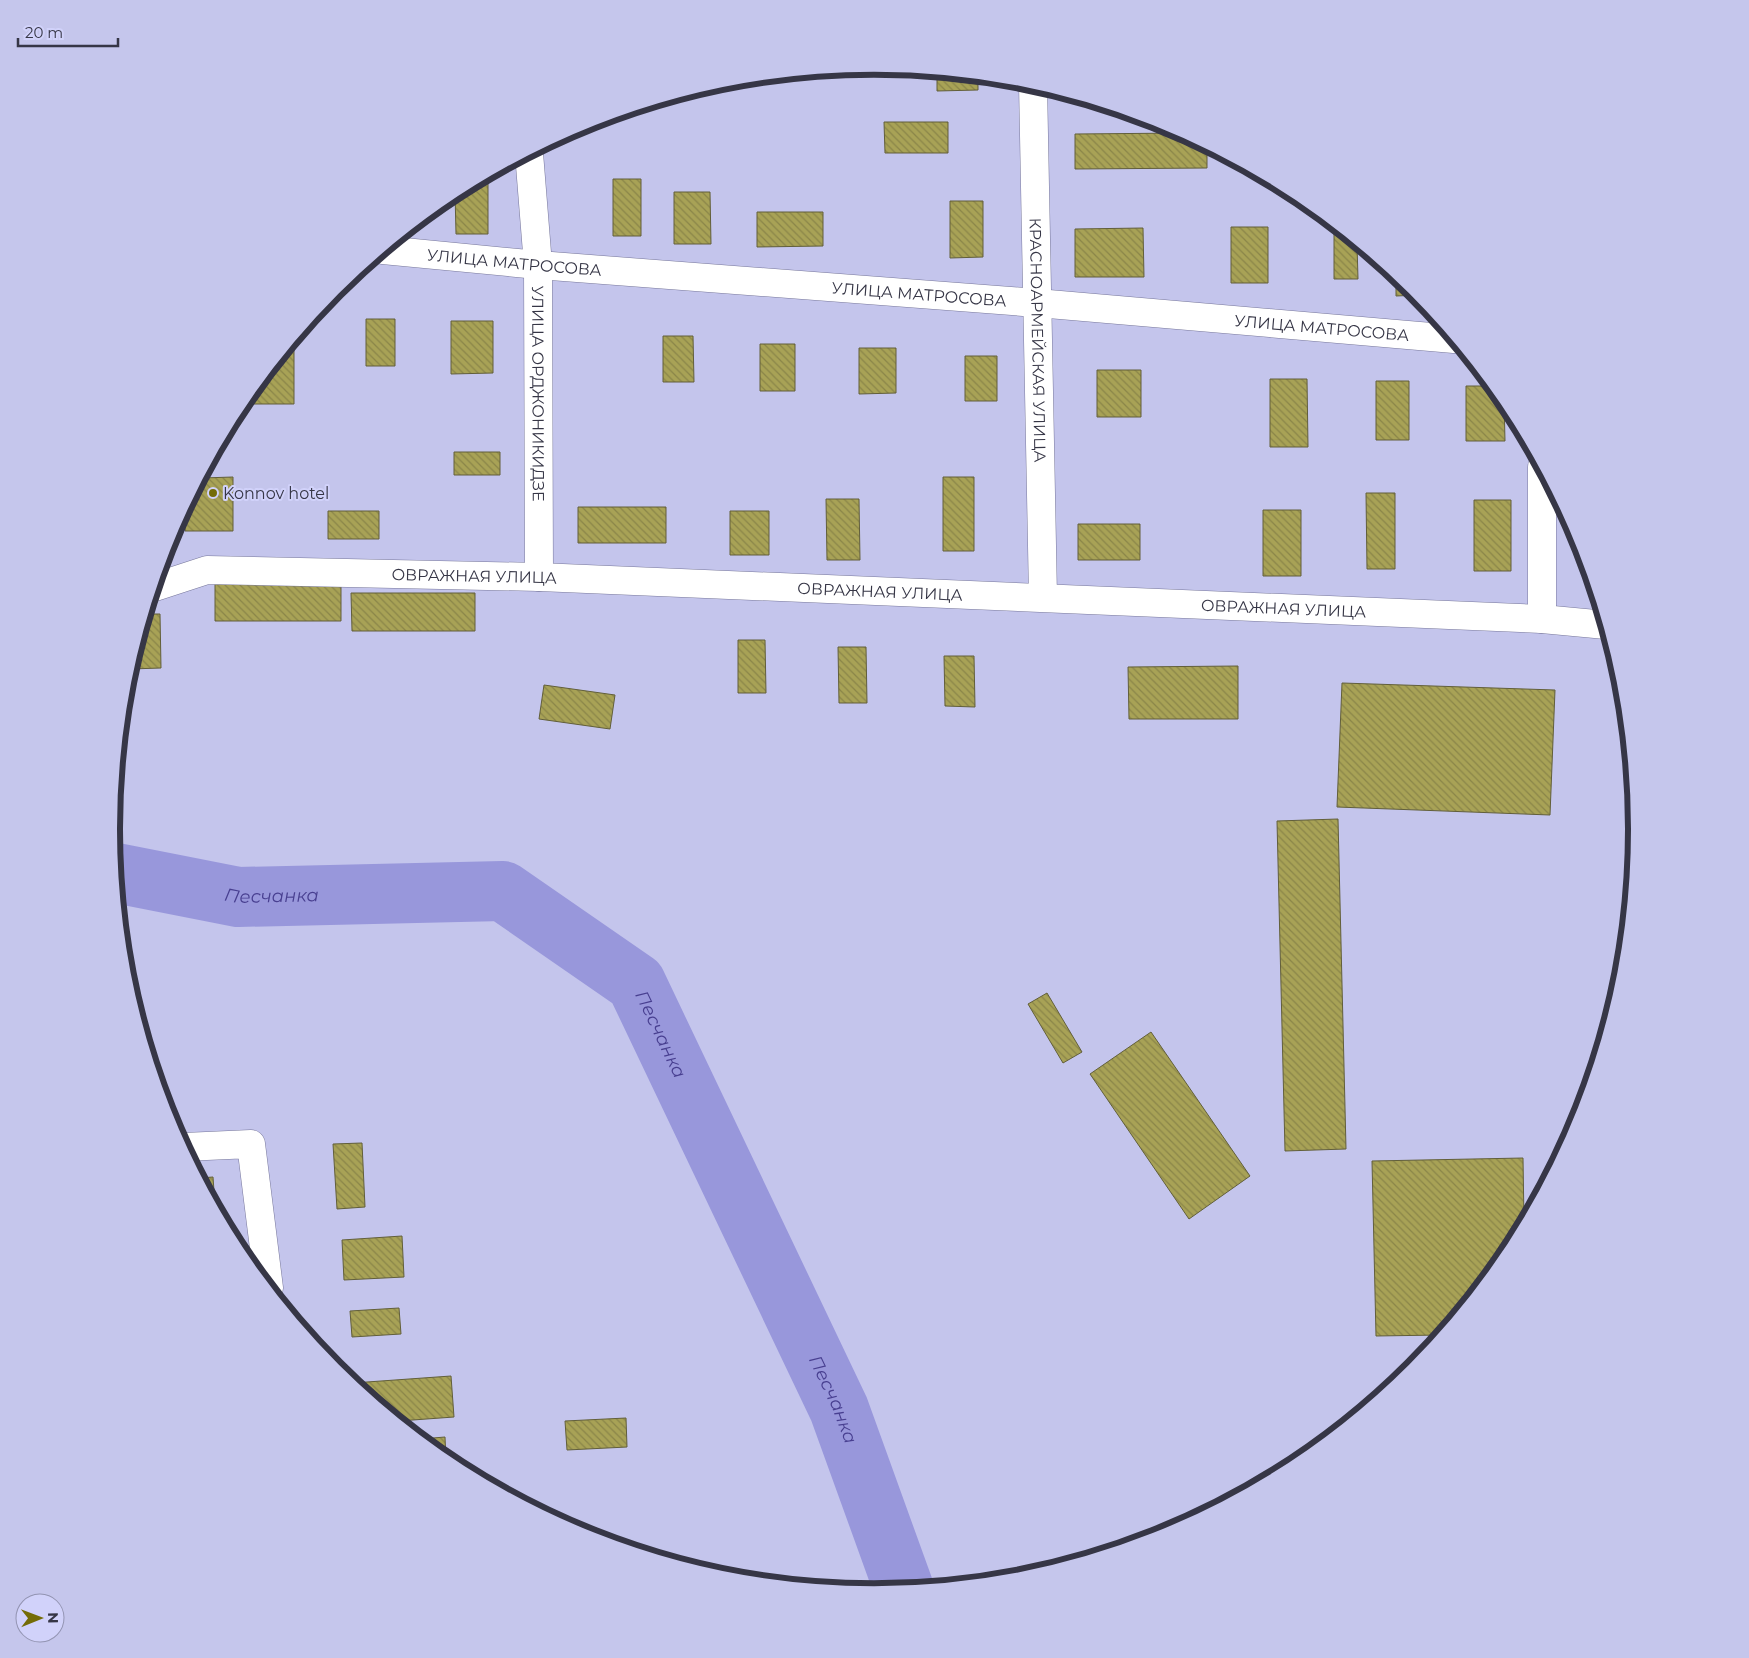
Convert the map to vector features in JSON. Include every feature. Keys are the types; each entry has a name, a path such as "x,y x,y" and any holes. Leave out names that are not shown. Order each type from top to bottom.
{"street":[{"name":"КРАСНОАРМЕЙСКАЯ УЛИЦА","path":"1033,92 1043,597"},
{"name":"УЛИЦА ОРДЖОНИКИДЗЕ","path":"530,159 538,265 539,577"},
{"name":"УЛИЦА МАТРОСОВА","path":"391,251 538,265 1037,302 1446,338"},
{"path":"1542,480 1542,620"},
{"name":"ОВРАЖНАЯ УЛИЦА","path":"162,584 207,570 539,577 1043,597 1542,620 1600,625"},
{"path":"191,1147 251,1144 267,1276"}],"building":[{"path":"937,78 978,82 978,90 937,91"},
{"path":"884,122 948,122 948,153 885,153"},
{"path":"1166,133 1207,153 1207,168 1075,169 1075,134"},
{"path":"613,179 641,179 641,236 613,236"},
{"path":"488,182 488,234 456,234 455,203"},
{"path":"674,192 710,192 711,244 674,244"},
{"path":"950,201 983,201 983,257 950,258"},
{"path":"757,212 823,212 823,246 757,247"},
{"path":"1231,227 1268,227 1268,283 1231,283"},
{"path":"1143,228 1144,277 1075,277 1075,229"},
{"path":"1334,231 1357,250 1358,279 1334,279"},
{"path":"1396,285 1407,296 1396,296"},
{"path":"366,319 395,319 395,366 366,366"},
{"path":"451,321 493,321 493,373 451,374"},
{"path":"663,336 693,336 694,382 663,382"},
{"path":"760,344 795,344 795,391 760,391"},
{"path":"859,348 896,348 896,393 859,394"},
{"path":"294,349 294,404 252,404"},
{"path":"965,356 997,356 997,401 965,401"},
{"path":"1097,370 1141,370 1141,417 1097,417"},
{"path":"1270,379 1307,379 1308,447 1270,447"},
{"path":"1376,381 1409,381 1409,440 1376,440"},
{"path":"1466,386 1484,386 1504,415 1505,441 1466,441"},
{"path":"454,452 500,452 500,475 454,475"},
{"name":"Konnov hotel","path":"233,477 233,531 185,531 185,525 208,478"},
{"path":"943,477 974,477 974,551 943,551"},
{"path":"1366,493 1395,493 1395,569 1367,569"},
{"path":"826,499 859,499 860,560 827,560"},
{"path":"1474,500 1511,500 1511,571 1474,571"},
{"path":"578,507 666,507 666,543 578,543"},
{"path":"1263,510 1301,510 1301,576 1263,576"},
{"path":"328,511 379,511 379,539 328,539"},
{"path":"730,511 769,511 769,555 730,555"},
{"path":"1078,524 1140,524 1140,560 1078,560"},
{"path":"341,581 341,621 215,621 215,582"},
{"path":"351,593 475,593 475,631 352,631"},
{"path":"152,614 160,614 161,668 138,669"},
{"path":"738,640 765,640 766,693 738,693"},
{"path":"838,647 866,647 867,703 839,703"},
{"path":"944,656 974,656 975,707 945,706"},
{"path":"1238,666 1238,719 1129,719 1128,667"},
{"path":"1342,683 1555,690 1550,815 1337,807"},
{"path":"544,685 615,695 610,729 539,719"},
{"path":"1338,819 1346,1149 1285,1151 1277,821"},
{"path":"1047,993 1082,1052 1063,1063 1028,1004"},
{"path":"1151,1032 1250,1176 1189,1219 1090,1074"},
{"path":"362,1143 365,1207 337,1209 333,1144"},
{"path":"1523,1158 1524,1211 1473,1288 1433,1335 1376,1336 1372,1161"},
{"path":"213,1177 214,1191 206,1178"},
{"path":"402,1236 404,1277 344,1280 342,1240"},
{"path":"399,1308 401,1334 352,1337 350,1311"},
{"path":"451,1376 454,1417 407,1420 363,1382"},
{"path":"626,1418 627,1447 567,1450 565,1421"},
{"path":"445,1437 446,1449 431,1438"}],"waterway":[{"name":"Песчанка","path":"122,874 238,897 503,891 636,983 839,1409 901,1582"}],"place":[{"name":"Konnov hotel","path":"213,493"}]}
